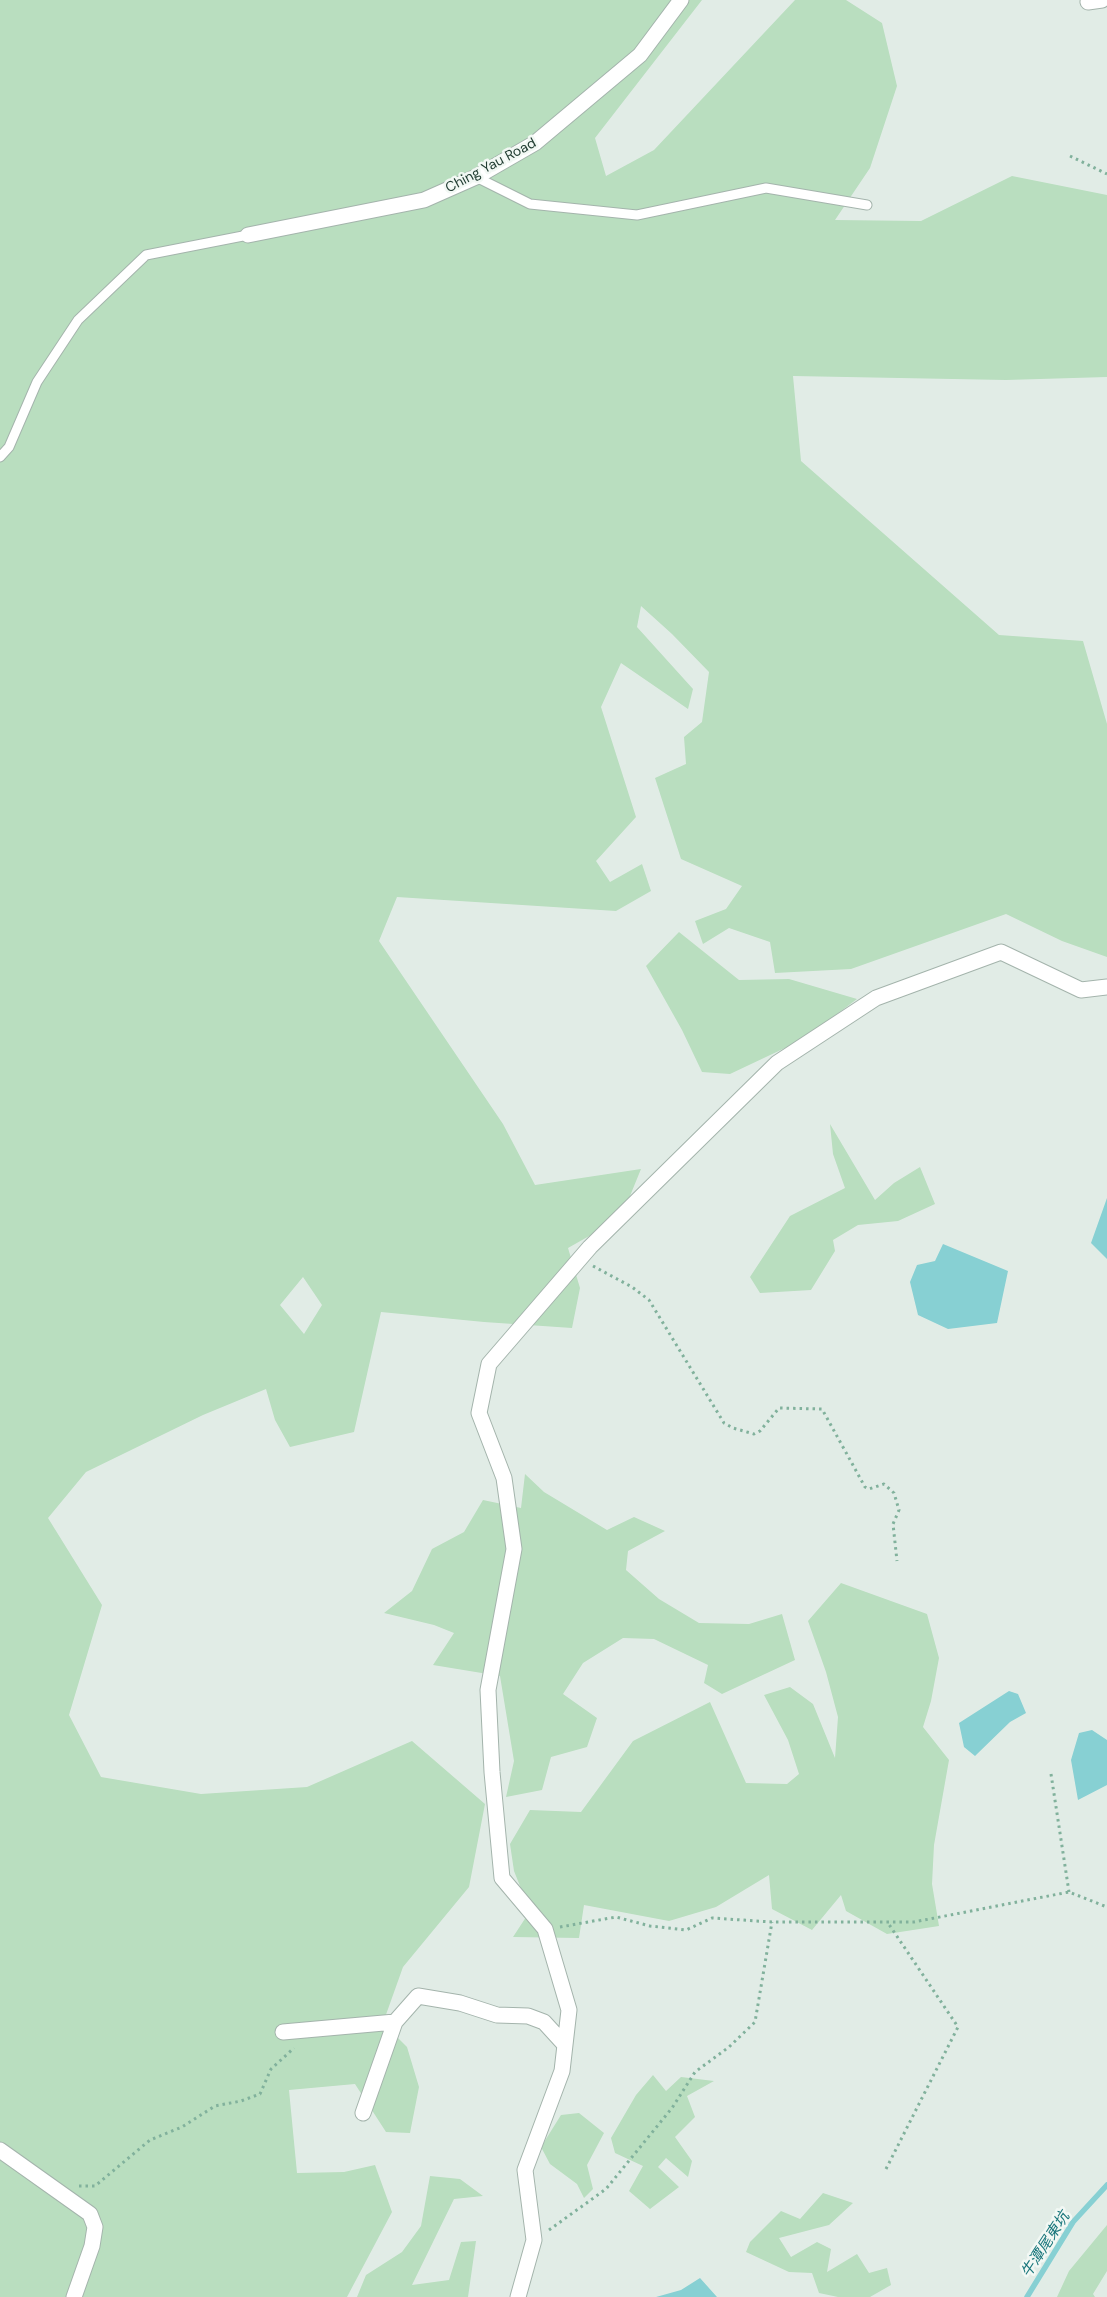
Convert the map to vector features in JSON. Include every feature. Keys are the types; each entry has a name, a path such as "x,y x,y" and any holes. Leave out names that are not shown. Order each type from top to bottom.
{"street":[{"name":"Ching Yau Road","path":"248,235 424,200 476,177 535,143 640,55 681,0"},
{"path":"518,2297 534,2240 525,2170 562,2071 569,2010 545,1929 502,1878 492,1772 488,1690 514,1549 504,1478 479,1413 489,1364 580,1258 776,1063 876,998 1001,952 1081,990 1107,987"},
{"path":"364,2113 395,2022 418,1996 460,2003 497,2015 528,2016 544,2022 565,2045"},
{"path":"283,2032 395,2022"},
{"path":"0,2150 90,2214 95,2228 92,2246 74,2297"}],"lane":[{"path":"476,177 530,204 636,215 766,188 867,205"},
{"path":"0,457 9,447 37,382 78,320 146,255 248,235"}],"path":[{"path":"1070,156 1107,174"},
{"path":"580,1258 632,1287 649,1300 724,1423 733,1428 754,1434 760,1431 779,1408 822,1409 865,1487 869,1489 884,1484 894,1494 899,1510 893,1524 897,1562"},
{"path":"1051,1774 1069,1892"},
{"path":"545,1929 616,1918 650,1926 686,1930 712,1918 772,1922 914,1922 1069,1892 1107,1907"},
{"path":"534,2240 606,2189 672,2108 695,2072 729,2047 755,2022 772,1922"},
{"path":"886,2169 958,2027 888,1923"},
{"path":"56,2190 75,2186 96,2186 117,2166 150,2140 182,2127 215,2106 241,2101 260,2094 272,2069 287,2056 309,2030"}],"green space":[{"path":"0,0 702,0 595,138 606,176 654,150 795,0 846,0 882,23 897,86 870,168 835,220 921,221 1012,176 1107,195 1107,377 1006,380 793,376 801,461 999,635 1083,641 1107,724 1107,957 1062,941 1006,914 851,969 775,973 770,942 729,928 703,944 695,921 726,909 742,886 681,859 655,778 686,764 684,737 702,722 709,672 641,606 637,627 693,689 688,709 621,663 601,707 636,817 596,861 610,882 642,864 651,891 616,911 397,897 379,941 503,1124 535,1185 641,1169 621,1218 568,1248 580,1288 572,1328 381,1312 354,1432 290,1447 275,1420 266,1389 203,1415 86,1472 48,1518 102,1605 69,1715 101,1777 201,1794 307,1787 412,1741 485,1804 469,1887 403,1967 383,2023 407,2047 419,2087 410,2133 386,2132 355,2084 289,2090 297,2173 344,2172 375,2165 392,2212 347,2297 0,2297","holes":["303,1277 322,1305 304,1334 280,1305"]},
{"path":"679,932 739,980 789,979 857,999 804,1039 730,1074 702,1072 682,1030 646,966"},
{"path":"830,1124 875,1200 894,1183 920,1167 935,1204 898,1221 858,1225 833,1240 835,1251 811,1290 760,1293 750,1277 790,1216 845,1188 833,1154"},
{"path":"525,1474 544,1492 607,1530 634,1517 665,1531 628,1551 626,1570 659,1599 699,1623 749,1624 782,1614 795,1660 722,1694 704,1683 708,1665 654,1639 623,1638 583,1663 563,1694 597,1718 587,1747 551,1757 542,1790 506,1797 514,1761 500,1676 433,1665 454,1633 434,1625 384,1613 412,1591 432,1549 464,1532 483,1500 521,1508"},
{"path":"841,1583 927,1614 939,1658 931,1701 923,1727 949,1760 934,1845 932,1884 939,1926 887,1934 846,1911 841,1895 812,1930 772,1909 769,1875 716,1907 669,1921 584,1905 579,1938 513,1937 530,1911 514,1871 510,1844 530,1810 581,1812 633,1741 710,1702 746,1783 787,1784 799,1774 788,1740 764,1695 790,1687 813,1704 835,1758 838,1717 826,1672 808,1621"},
{"path":"653,2075 666,2091 681,2077 714,2081 687,2096 695,2117 675,2137 692,2161 688,2177 666,2158 658,2167 679,2187 650,2209 629,2191 643,2166 615,2153 611,2138 636,2095"},
{"path":"579,2113 604,2133 587,2165 593,2189 584,2198 577,2184 550,2164 541,2147 561,2115"},
{"path":"430,2176 460,2179 483,2196 454,2199 412,2285 449,2280 461,2242 476,2241 468,2297 357,2297 366,2275 402,2252 421,2226"},
{"path":"823,2193 853,2203 829,2225 779,2238 791,2257 817,2242 831,2249 827,2272 857,2254 869,2273 887,2268 891,2285 870,2297 838,2297 819,2293 812,2273 789,2272 746,2252 750,2242 781,2211 800,2219"},
{"path":"1107,2225 1107,2271 1093,2294 1095,2297 1057,2297 1069,2271"}],"water":[{"path":"1107,1198 1107,1259 1091,1243"},
{"path":"943,1244 1008,1271 997,1323 948,1329 918,1315 910,1282 917,1265 935,1261"},
{"path":"1009,1691 1018,1694 1026,1713 1010,1722 975,1756 964,1747 959,1723"},
{"path":"1092,1730 1107,1740 1107,1785 1078,1800 1071,1760 1079,1733"},
{"path":"700,2278 717,2297 656,2297 681,2290"}],"waterway":[{"name":"牛潭尾東坑","path":"1027,2297 1073,2222 1107,2185"}]}
